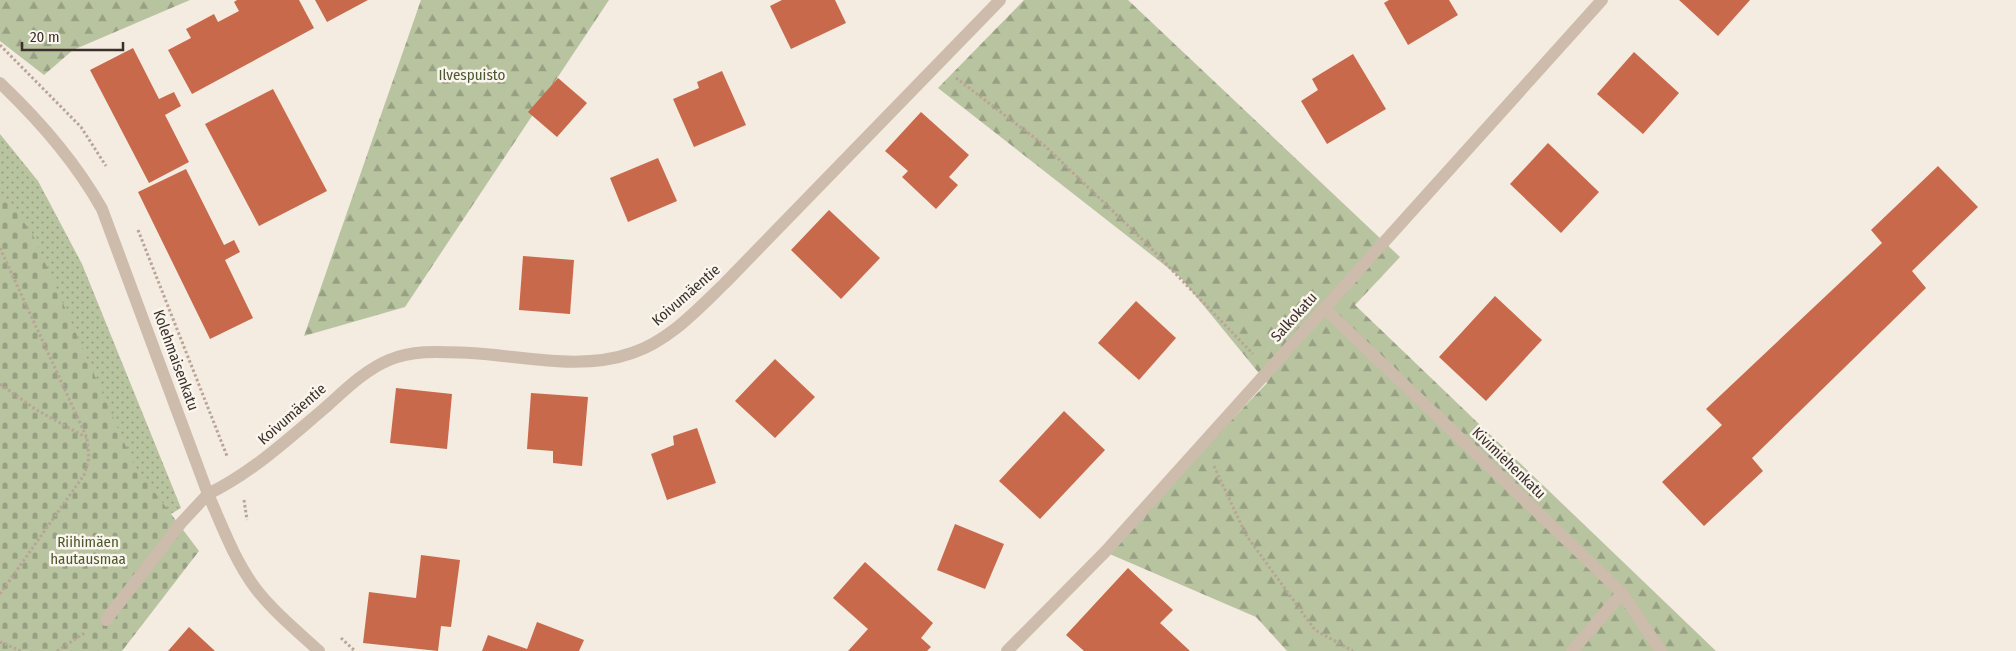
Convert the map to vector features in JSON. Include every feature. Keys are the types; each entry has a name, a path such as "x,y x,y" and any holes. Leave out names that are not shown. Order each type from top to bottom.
{"street":[{"name":"Koivumäentie","path":"208,494 236,480 260,463 362,376 387,360 406,353 470,353 580,362 605,360 633,353 660,339 686,320 725,283 1000,0"},
{"name":"Salkokatu","path":"1007,651 1105,552 1602,0"},
{"name":"Kolehmaisenkatu","path":"0,83 65,150 85,178 102,209 208,494 238,560 270,606 318,651"},
{"name":"Kivimiehenkatu","path":"1324,308 1622,593 1661,651"},
{"path":"106,620 181,523 208,494"},
{"path":"1572,651 1622,593"}],"path":[{"path":"938,64 1044,144 1232,330 1268,371"},
{"path":"0,248 87,438 89,458 84,475 0,594"},
{"path":"0,384 35,409 87,438"},
{"path":"1204,442 1246,535 1315,630 1353,651"},
{"path":"57,651 106,620"},
{"path":"0,642 20,651"}],"green space":[{"path":"0,0 190,0 73,50 44,75 0,41"},
{"name":"Ilvespuisto","path":"421,0 609,0 405,307 304,336"},
{"path":"1024,0 1128,0 1400,257 1355,305 1716,651 1287,651 1256,617 1105,552 1267,383 1181,278 938,88"},
{"path":"0,134 38,181 82,264 181,508 164,518 84,628 0,233"},
{"name":"Riihimäen hautausmaa","path":"0,191 32,233 134,465 199,551 122,651 0,651"}],"building":[{"path":"237,0 299,0 314,28 192,94 168,50 191,38 186,29 214,14 218,22 239,11 234,2"},
{"path":"315,0 368,0 327,22"},
{"path":"782,0 835,0 846,23 791,49 770,6"},
{"path":"1389,0 1449,0 1458,15 1408,45 1384,3"},
{"path":"1679,0 1750,0 1718,36"},
{"path":"133,48 159,99 174,92 181,106 165,115 189,162 149,183 90,70"},
{"path":"1634,52 1679,93 1643,134 1597,94"},
{"path":"1353,54 1386,109 1327,144 1301,101 1318,90 1312,79"},
{"path":"722,71 746,125 694,147 673,99 699,88 697,82"},
{"path":"558,78 587,103 557,137 528,112"},
{"path":"273,89 327,191 259,226 205,124"},
{"path":"921,112 969,155 949,177 958,185 936,209 902,177 908,171 885,151"},
{"path":"1548,143 1599,192 1561,233 1510,184"},
{"path":"658,158 677,201 628,222 610,178"},
{"path":"1938,166 1978,207 1912,271 1926,288 1752,458 1763,471 1704,526 1662,482 1722,425 1706,409 1882,243 1871,230"},
{"path":"186,169 224,245 234,240 240,252 225,260 253,318 210,339 138,192"},
{"path":"829,210 880,258 841,299 791,250"},
{"path":"523,256 574,260 570,314 519,310"},
{"path":"1495,296 1542,340 1486,401 1439,357"},
{"path":"1136,301 1176,338 1139,380 1098,343"},
{"path":"775,359 815,397 775,438 735,401"},
{"path":"396,388 452,394 447,449 390,443"},
{"path":"531,393 588,397 582,466 553,463 553,451 527,449"},
{"path":"1064,411 1105,450 1040,519 999,481"},
{"path":"697,428 716,483 667,500 651,454 674,445 673,436"},
{"path":"955,524 1004,544 985,589 937,570"},
{"path":"421,555 460,560 451,627 441,626 438,651 363,643 369,592 416,598"},
{"path":"865,562 933,623 921,638 931,647 927,651 848,651 868,629 833,598"},
{"path":"1128,568 1173,610 1160,623 1190,651 1084,651 1066,635"},
{"path":"537,622 584,640 579,651 482,651 488,635 527,649"},
{"path":"189,627 215,651 168,651"}]}
